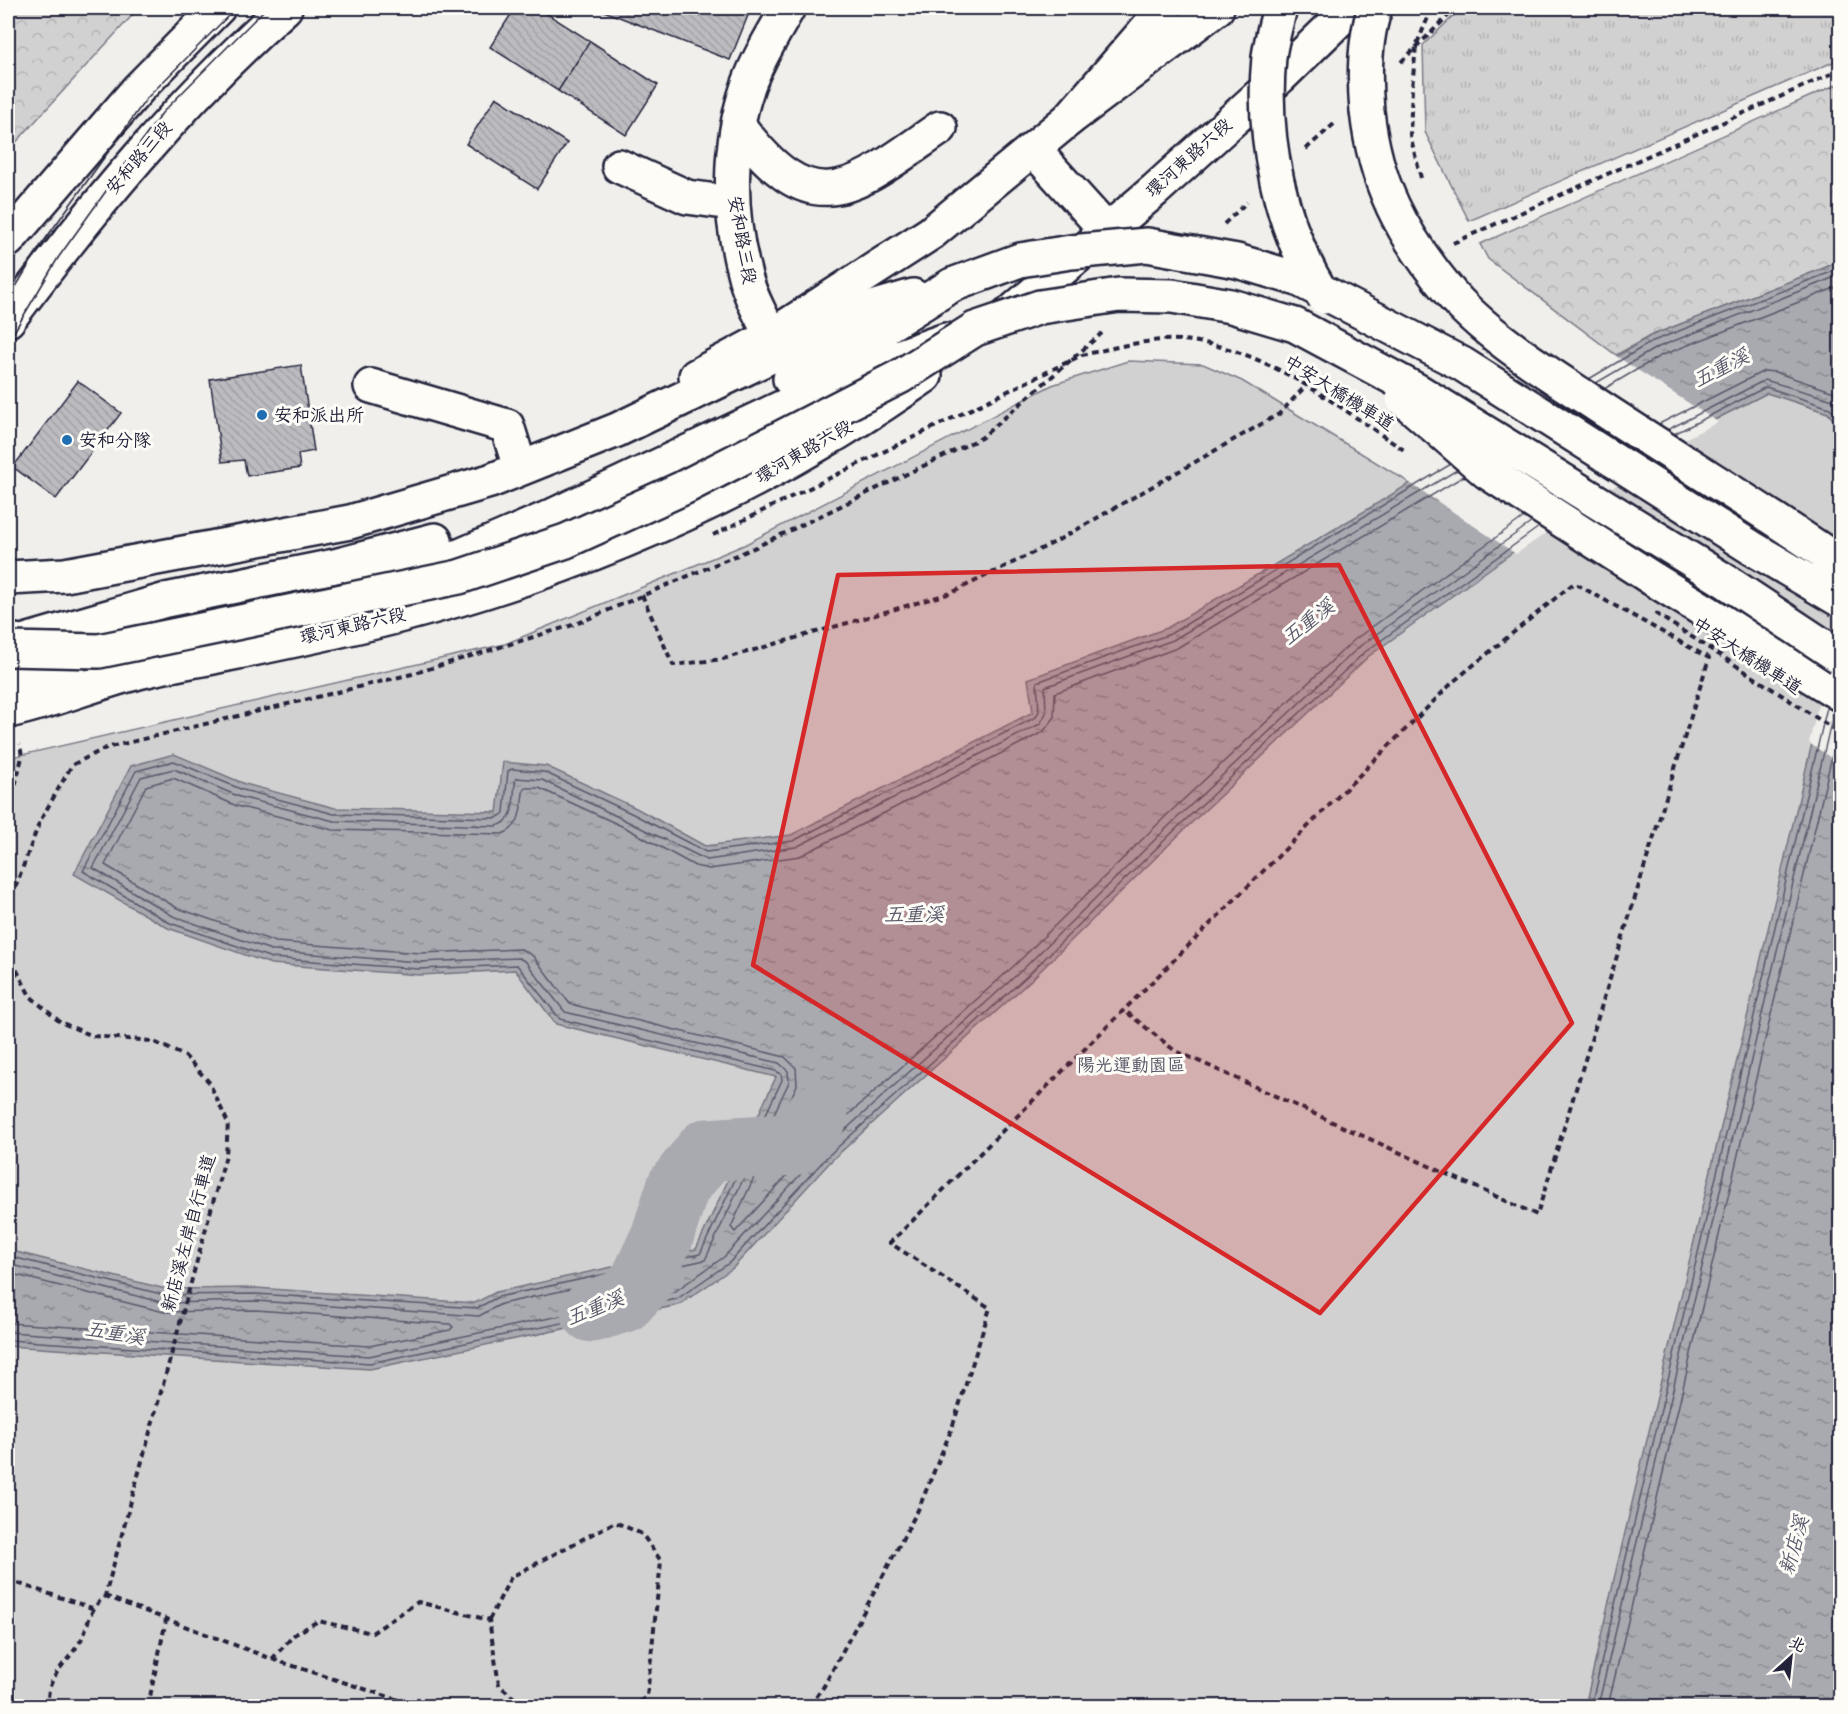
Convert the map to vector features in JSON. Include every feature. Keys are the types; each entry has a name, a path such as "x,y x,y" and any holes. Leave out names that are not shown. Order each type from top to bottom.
{"main road":[{"path":"8,240 139,88 218,8"},
{"name":"安和路三段","path":"8,320 99,205 172,121 285,8"},
{"name":"安和路三段","path":"771,336 744,273 732,203 733,167 748,87 764,50 788,8"},
{"path":"1069,119 1165,8"},
{"path":"8,575 221,539 366,508 518,461 582,437 771,336 931,233 1069,119 1217,8"},
{"path":"1280,8 1269,56 1268,103 1271,149 1286,217 1314,281 1356,349 1390,388 1487,472 1653,579 1840,694"},
{"name":"環河東路六段","path":"8,711 136,672 404,615 486,592 642,534 748,485 878,408 1033,296 1280,77 1351,8"},
{"path":"1374,8 1370,21 1364,81 1371,149 1391,205 1415,246 1449,291 1495,333 1556,379 1840,563"},
{"path":"739,126 762,157 779,171 799,182 821,189 841,188 868,177 940,128"},
{"path":"1034,150 1107,231"},
{"path":"620,166 687,197 732,203"},
{"path":"8,575 65,575 350,522 490,481 617,430 869,309 952,285 1020,260 1071,252 1147,245 1237,261 1298,279 1462,364 1752,548 1840,600"},
{"path":"8,640 22,642 166,600 335,566 462,533 526,507 714,419 850,349 952,285"},
{"path":"8,663 340,590 462,555 586,501 866,368 1040,307 1119,295 1172,296 1231,306 1295,325 1418,391 1726,582 1840,657"},
{"path":"8,649 99,651 469,573 566,541 683,488 901,376 975,329"},
{"path":"370,386 507,426 518,461"},
{"name":"環河東路六段","path":"8,683 136,672"}],"path":[{"path":"1423,186 1410,135 1416,46 1432,8"},
{"path":"1447,248 1456,240 1840,70"},
{"name":"中安大橋機車道","path":"713,535 1082,355 1123,345 1180,340 1228,347 1288,374 1408,453"},
{"path":"642,595 673,665 723,659 951,593 1055,542 1279,414 1324,366"},
{"path":"810,1707 824,1686 918,1510 952,1428 990,1308 890,1243 1454,681 1574,583 1709,658 1537,1215 1174,1050 1124,1010"},
{"name":"中安大橋機車道","path":"1650,609 1840,733"},
{"path":"8,816 22,757 20,742"},
{"path":"8,900 8,907"},
{"name":"新店溪左岸自行車道","path":"8,940 9,954 30,996 60,1022 93,1036 152,1041 184,1056 209,1082 228,1123 225,1155 105,1596"},
{"path":"533,1707 521,1704 499,1685 489,1620 511,1577 615,1522 642,1534 661,1560 647,1696 635,1707"},
{"path":"8,1580 92,1608"},
{"path":"48,1707 47,1696 57,1668 79,1644 92,1608 105,1596 272,1659 417,1707"},
{"path":"272,1659 294,1635 318,1622 372,1633 418,1602 489,1620"},
{"path":"148,1707 166,1620"}],"highlighted area":[{"path":"1339,565 1572,1023 1320,1313 753,965 838,575"}],"green space":[{"path":"8,8 139,8 8,151"},
{"path":"1462,8 1840,8 1840,59 1469,221 1425,132 1423,45"},
{"path":"1840,83 1840,259 1829,266 1650,336 1616,355 1488,259 1480,244"},
{"name":"陽光運動園區","path":"1128,361 1203,364 1242,381 1410,483 1677,439 1767,393 1828,413 1840,428 1840,1706 8,1706 8,758 505,644 744,545 1052,385"}],"water":[{"name":"五重溪","path":"1840,259 1840,428 1828,413 1767,393 1677,439 1513,552 1369,656 1185,829 1031,980 832,1160 733,1268 679,1305 370,1369 8,1346 8,1250 166,1289 256,1288 475,1303 496,1292 696,1249 776,1077 556,1024 515,970 420,975 271,964 168,928 74,874 131,766 174,754 245,784 335,808 497,812 503,762 546,766 636,808 705,846 791,835 1033,712 1028,679 1167,628 1355,517 1650,336 1829,266"},
{"name":"新店溪","path":"1840,625 1840,1706 1585,1706 1614,1579"}],"pier":[{"path":"1613,354 1718,422 1679,442 1516,554 1407,481"},
{"path":"1840,622 1840,764 1809,743"}],"building":[{"path":"515,8 538,8 590,41 558,91 490,47"},
{"path":"596,8 751,8 730,60"},
{"path":"590,41 658,85 626,135 558,91"},
{"path":"496,97 567,143 537,189 466,144"},
{"name":"安和派出所","path":"301,365 314,451 298,454 300,468 247,476 244,460 222,462 210,379"},
{"name":"安和分隊","path":"78,381 121,413 56,499 13,467"}],"waterway":[{"name":"五重溪","path":"592,1311 624,1301 640,1284 662,1237 678,1187 707,1150 793,1144 817,1115"}],"tram line":[{"path":"8,300 39,248 147,98 236,8"},
{"path":"8,342 58,258 162,113 266,8"}],"place":[{"name":"安和派出所","path":"262,415"},
{"name":"安和分隊","path":"67,440"}]}
